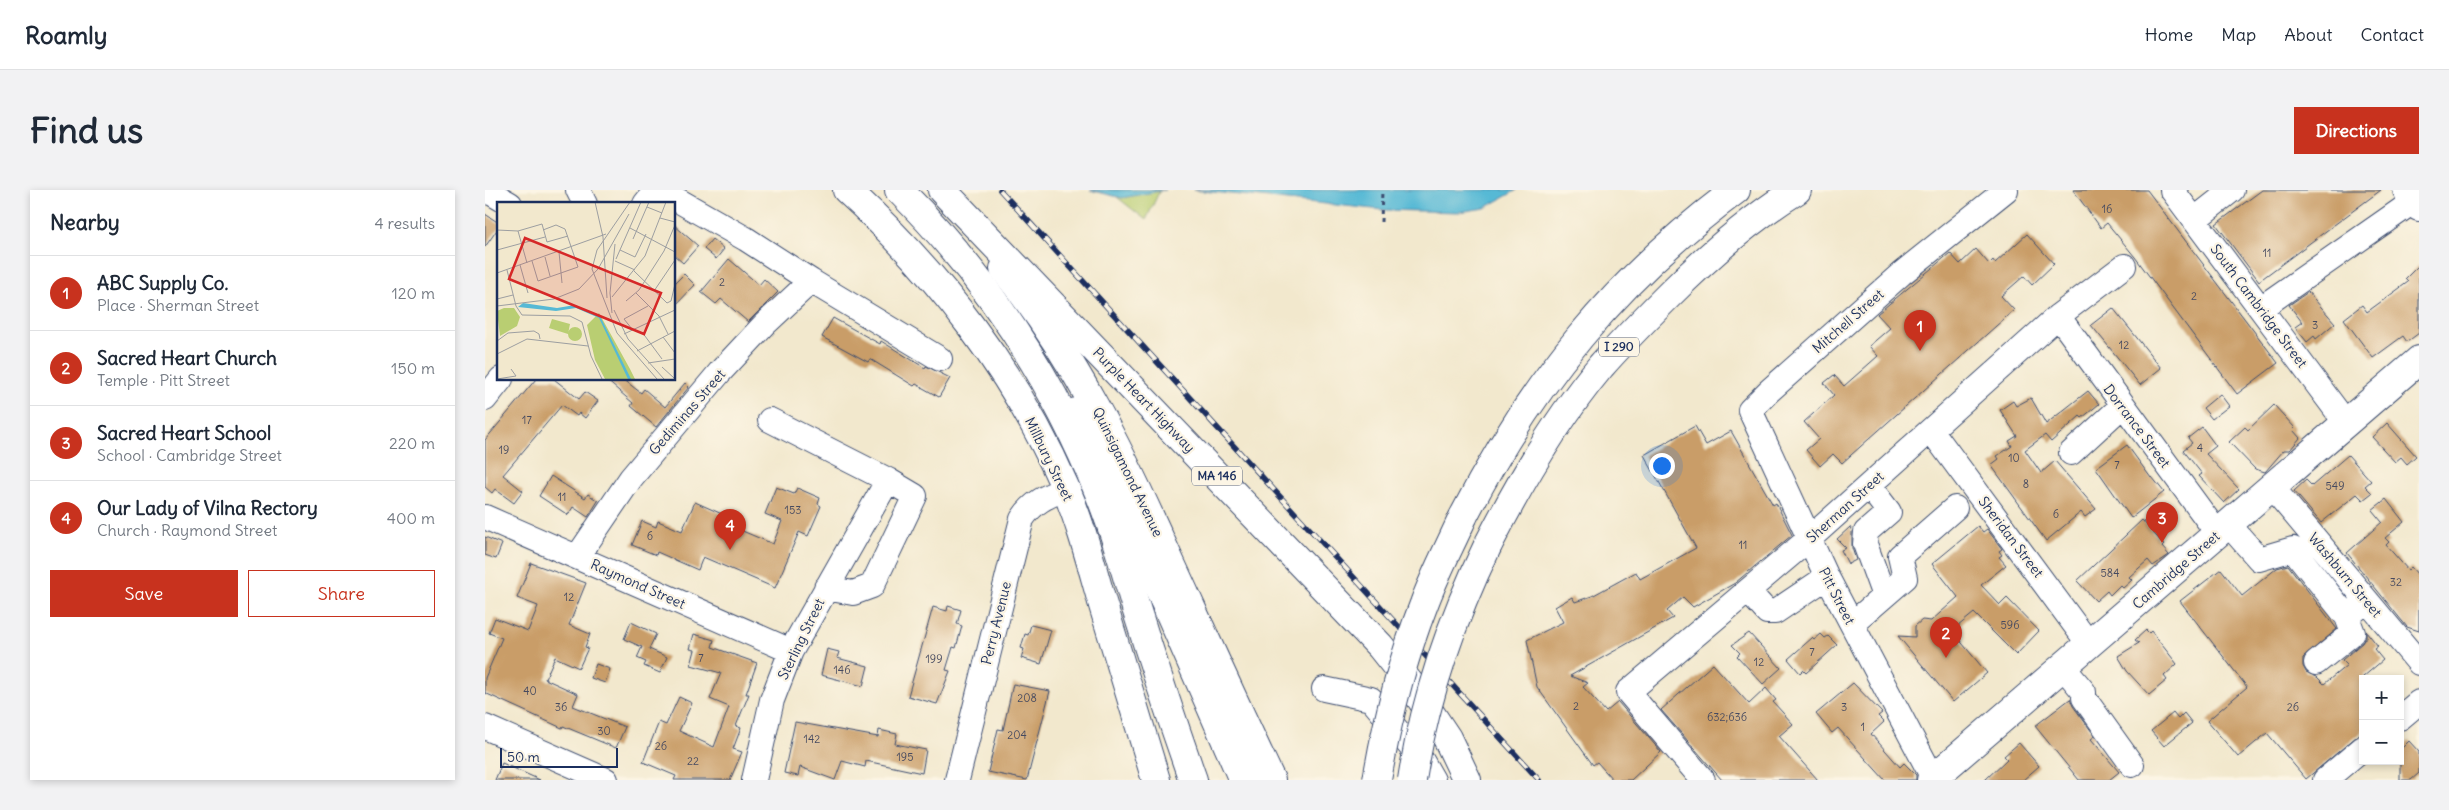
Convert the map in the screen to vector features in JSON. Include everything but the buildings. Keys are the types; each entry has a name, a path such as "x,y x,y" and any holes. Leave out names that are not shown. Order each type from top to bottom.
{"main road":[{"name":"Millbury Street","path":"847,190 916,261 983,343 1033,422 1065,489 1078,523 1157,780"},
{"path":"899,190 957,253 995,300 1030,354 1065,418 1099,494 1193,780"},
{"name":"Quinsigamond Avenue","path":"942,190 1018,286 1065,352 1095,402 1145,502 1271,780"},
{"name":"Purple Heart Highway","path":"942,190 1380,646 1415,690 1447,738 1467,780"},
{"name":"I 290","path":"1377,780 1389,719 1409,647 1424,603 1463,517 1513,426 1537,391 1578,339 1653,258 1690,225 1736,190"},
{"name":"I 290","path":"1412,780 1423,724 1435,681 1466,591 1515,492 1569,407 1601,367 1693,272 1751,222 1797,190"},
{"name":"Quinsigamond Avenue","path":"1030,354 1058,384 1076,412 1110,477 1243,780"},
{"name":"Cambridge Street","path":"1932,779 2419,360"}],"street":[{"path":"487,190 507,202"},
{"path":"578,190 584,202"},
{"path":"647,202 658,190 746,239 939,359"},
{"name":"Mitchell Street","path":"1750,410 1769,391 1948,234 2006,190"},
{"name":"South Cambridge Street","path":"2172,190 2346,423"},
{"path":"2194,220 2232,190"},
{"path":"2261,308 2413,199"},
{"name":"Sherman Street","path":"1703,780 1628,692 1809,539 2058,316 2123,266"},
{"name":"Gediminas Street","path":"578,556 631,478 648,457 765,324 811,281"},
{"name":"Dorrance Street","path":"2058,316 2122,406 2224,529 2259,559 2293,549 2310,570"},
{"path":"485,399 500,380"},
{"path":"2071,453 2122,406"},
{"name":"Pitt Street","path":"1750,410 1827,577 1932,779"},
{"path":"770,420 915,496 872,586 853,593 826,588"},
{"name":"Sheridan Street","path":"1931,430 2089,644"},
{"name":"Sterling Street","path":"754,780 772,700 791,651 887,480"},
{"path":"1869,486 1889,512 1866,532 1865,544 1884,596"},
{"name":"Washburn Street","path":"2272,487 2419,663"},
{"name":"Perry Avenue","path":"957,780 1022,519 1029,507 1040,499 1065,489"},
{"path":"1851,624 1905,578 1900,556 1955,508"},
{"name":"Raymond Street","path":"485,517 578,556 791,651"},
{"path":"2316,663 2353,633 2347,617 2310,570 2327,552"},
{"path":"1748,591 1767,612 1775,612 1827,577"},
{"path":"2347,617 2366,601"},
{"path":"2063,667 2084,692 2084,698 2132,765"},
{"path":"1324,689 1371,699 1421,760 1433,780"},
{"path":"2404,715 2419,702"},
{"path":"485,727 581,775 606,780"},
{"path":"2325,780 2359,751"}],"path":[{"path":"1381,222 1382,190"}],"green space":[{"path":"1108,190 1160,190 1146,220"}],"water":[{"path":"1090,190 1165,190 1122,198"},
{"path":"1193,190 1517,190 1485,208 1459,212 1383,210"}],"railway":[{"path":"1000,190 1539,780"}],"place":[{"name":"ABC Supply Co.","path":"1920,351"},
{"name":"Sacred Heart School","path":"2162,543"},
{"name":"Our Lady of Vilna Rectory","path":"730,550"},
{"name":"Sacred Heart Church","path":"1946,658"}]}
